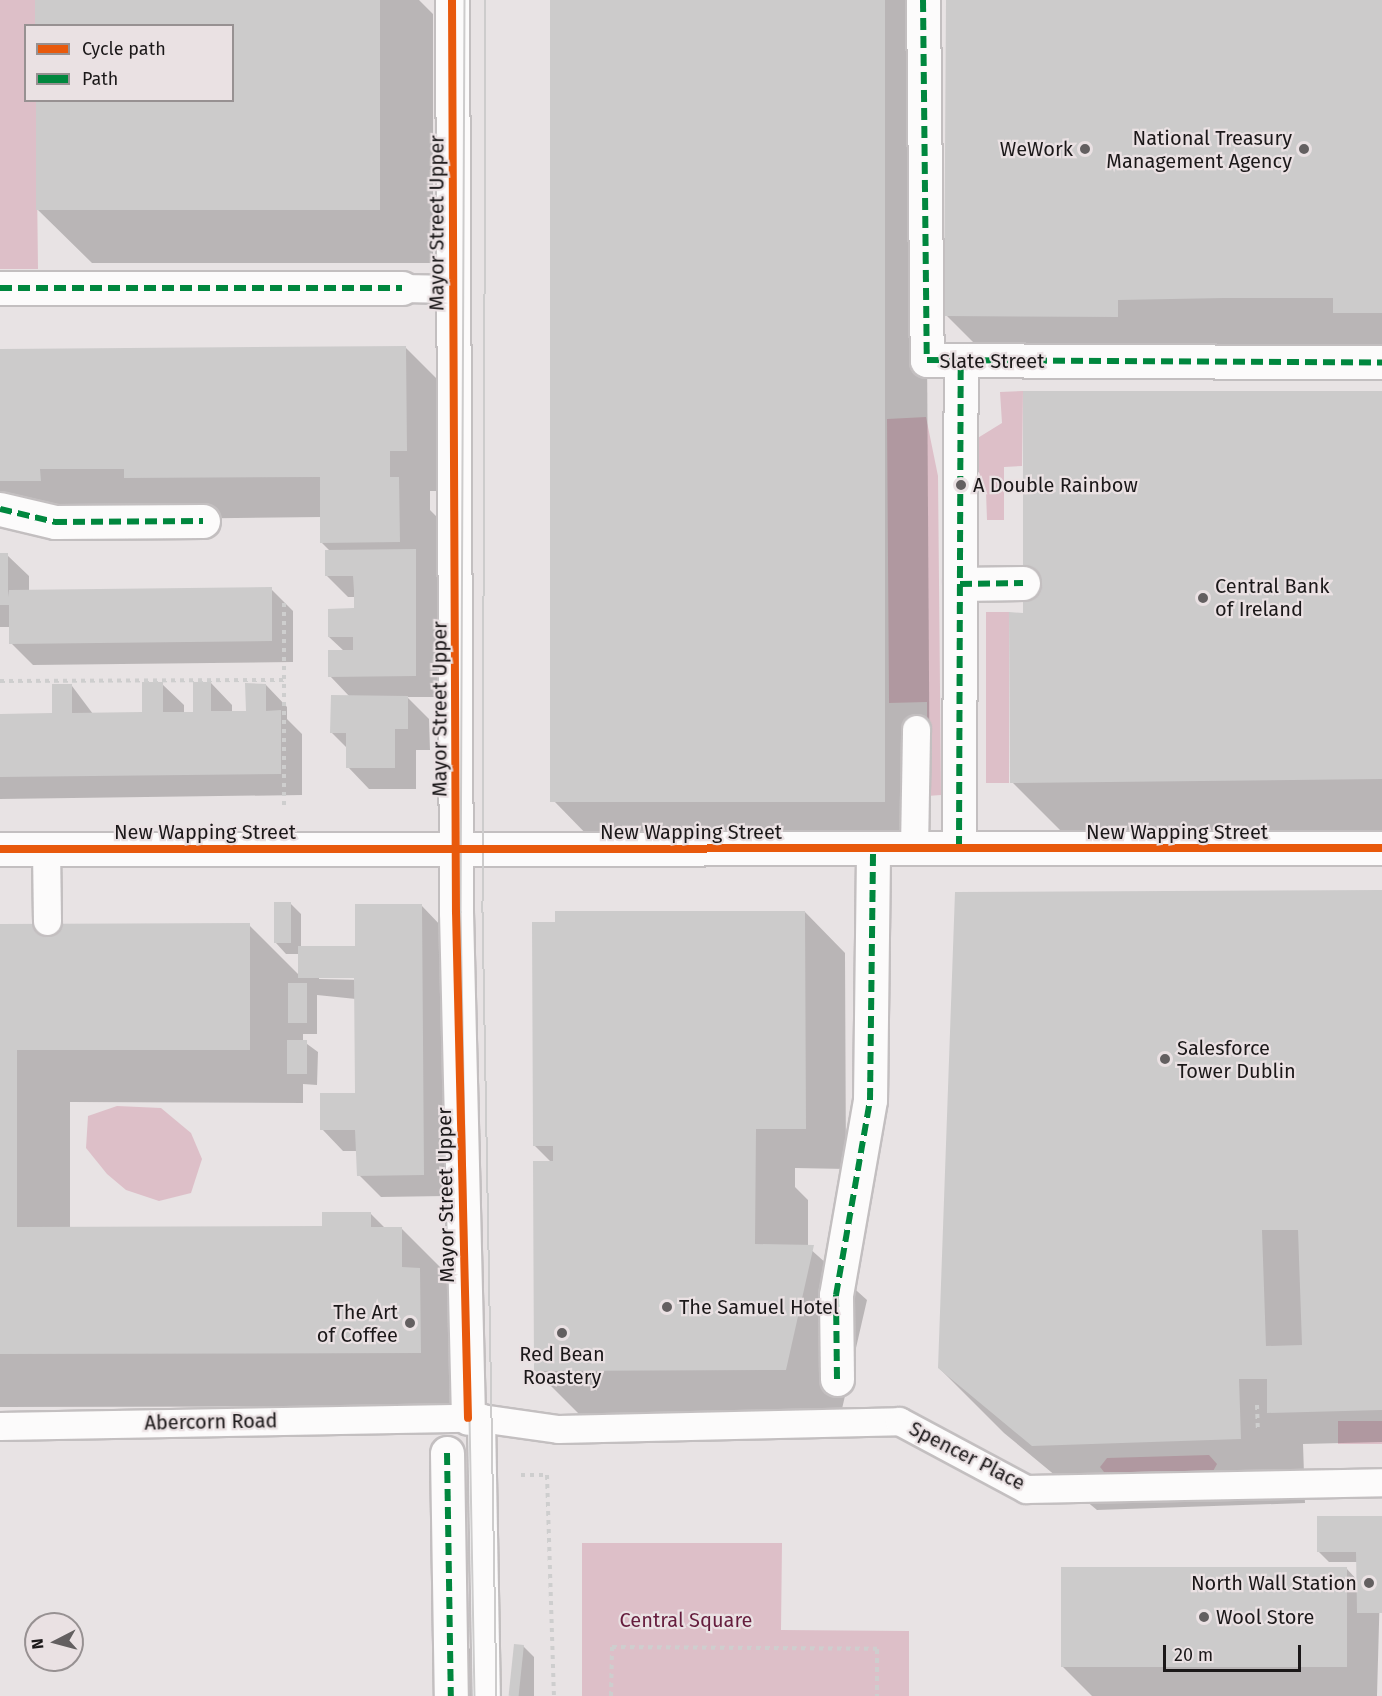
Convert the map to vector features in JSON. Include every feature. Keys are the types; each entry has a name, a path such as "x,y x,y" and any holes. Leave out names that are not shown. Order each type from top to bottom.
{"street":[{"name":"Mayor Street Upper","path":"452,0 456,848 474,1418"},
{"name":"Slate Street","path":"923,0 927,360 1382,362"},
{"path":"0,288 402,288"},
{"path":"959,848 962,361"},
{"path":"0,509 55,522 203,521"},
{"path":"960,584 1023,583"},
{"path":"837,1379 836,1295 870,1100 873,848"},
{"name":"New Wapping Street","path":"0,849 1382,848"},
{"path":"447,1453 451,1696"}],"lane":[{"path":"402,288 454,288"},
{"path":"914,848 916,729"},
{"path":"46,849 47,921"},
{"path":"474,1418 486,1696"},
{"name":"Abercorn Road","path":"0,1426 474,1418"},
{"name":"Spencer Place","path":"474,1418 517,1421 558,1429 899,1421 1026,1489 1382,1482"}],"path":[{"path":"284,603 284,849"},
{"path":"0,681 284,680"},
{"path":"1257,1406 1258,1429"},
{"path":"517,1474 547,1475 554,1696"},
{"path":"611,1696 612,1647 623,1647 877,1649 877,1696"}],"green space":[{"path":"0,0 35,0 35,24 24,24 24,102 36,102 38,269 0,269"},
{"path":"1023,391 1022,466 1004,467 1004,520 987,520 986,491 968,444 1002,423 1000,392"},
{"path":"926,417 938,476 941,795 927,796 927,702 889,703 887,419"},
{"path":"986,612 1009,612 1009,783 986,783"},
{"path":"117,1106 161,1108 191,1133 202,1159 191,1193 159,1201 126,1190 107,1174 86,1148 88,1116"},
{"path":"1338,1421 1382,1421 1382,1444 1338,1444"},
{"path":"1209,1455 1217,1464 1211,1475 1108,1477 1100,1467 1107,1458"},
{"name":"Central Square","path":"582,1543 782,1543 781,1630 909,1631 909,1696 582,1696"}],"building":[{"path":"35,0 380,0 380,210 36,210 36,102 234,102 234,24 35,24"},
{"path":"550,0 885,0 885,802 550,802"},
{"name":"WeWork","path":"946,0 1382,0 1382,313 1333,313 1333,298 1224,298 1118,300 1118,317 944,316"},
{"path":"406,346 407,451 390,451 390,477 399,477 400,542 320,543 320,477 124,478 124,469 40,469 41,481 0,481 0,349"},
{"name":"Central Bank of Ireland","path":"1023,391 1382,391 1382,779 1010,783 1009,612 1023,613"},
{"path":"416,549 416,676 328,677 328,650 353,650 353,637 328,637 328,609 354,608 354,591 353,576 325,576 325,550"},
{"path":"0,553 8,553 8,597 9,590 272,587 272,641 9,644 9,605 0,605"},
{"path":"142,682 163,682 163,712 193,712 193,682 211,682 211,711 246,711 245,683 266,684 266,711 281,710 281,774 0,777 0,714 52,713 52,684 72,684 72,713 142,712"},
{"path":"331,695 408,696 408,729 395,729 395,768 346,768 346,733 330,733"},
{"name":"Salesforce Tower Dublin","path":"1382,890 1382,1410 1267,1413 1267,1379 1239,1379 1241,1439 1032,1446 938,1368 955,892","holes":["1262,1230 1298,1230 1302,1345 1266,1346"]},
{"path":"274,902 291,902 291,943 274,943"},
{"path":"355,904 422,904 424,1175 357,1176 355,1130 320,1130 320,1093 355,1093 354,978 298,978 298,946 355,946"},
{"path":"555,911 805,911 806,1129 756,1129 755,1244 814,1245 786,1370 534,1371 533,1161 553,1161 553,1146 533,1146 532,922 555,922"},
{"path":"250,923 250,1050 17,1050 17,1227 322,1226 322,1212 371,1212 371,1227 402,1227 402,1267 420,1268 421,1353 0,1354 0,924"},
{"path":"288,983 307,983 307,1023 288,1023"},
{"path":"287,1040 307,1040 307,1074 287,1074"},
{"name":"North Wall Station","path":"1317,1516 1382,1516 1382,1613 1357,1613 1356,1552 1317,1552"},
{"name":"Wool Store","path":"1061,1567 1347,1567 1347,1667 1061,1667"},
{"path":"514,1644 524,1645 519,1696 509,1696"}],"tram line":[{"path":"465,0 461,912 475,1696"},
{"path":"486,0 483,912 497,1696"}],"marked path":[{"path":"923,0 927,360 1382,362"},
{"path":"0,288 402,288"},
{"path":"959,848 961,361"},
{"path":"0,509 55,522 203,521"},
{"path":"960,584 1023,583"},
{"path":"837,1379 836,1295 870,1100 873,848"},
{"path":"447,1453 451,1696"}],"cycle path":[{"path":"452,0 456,912 468,1418"},
{"path":"0,849 1382,848"}],"place":[{"name":"WeWork","path":"1085,149"},
{"name":"National Treasury Management Agency","path":"1304,149"},
{"name":"A Double Rainbow","path":"961,485"},
{"name":"Central Bank of Ireland","path":"1203,598"},
{"name":"Salesforce Tower Dublin","path":"1165,1059"},
{"name":"The Samuel Hotel","path":"667,1307"},
{"name":"The Art of Coffee","path":"410,1323"},
{"name":"Red Bean Roastery","path":"562,1333"},
{"name":"North Wall Station","path":"1369,1583"},
{"name":"Wool Store","path":"1204,1617"}]}
